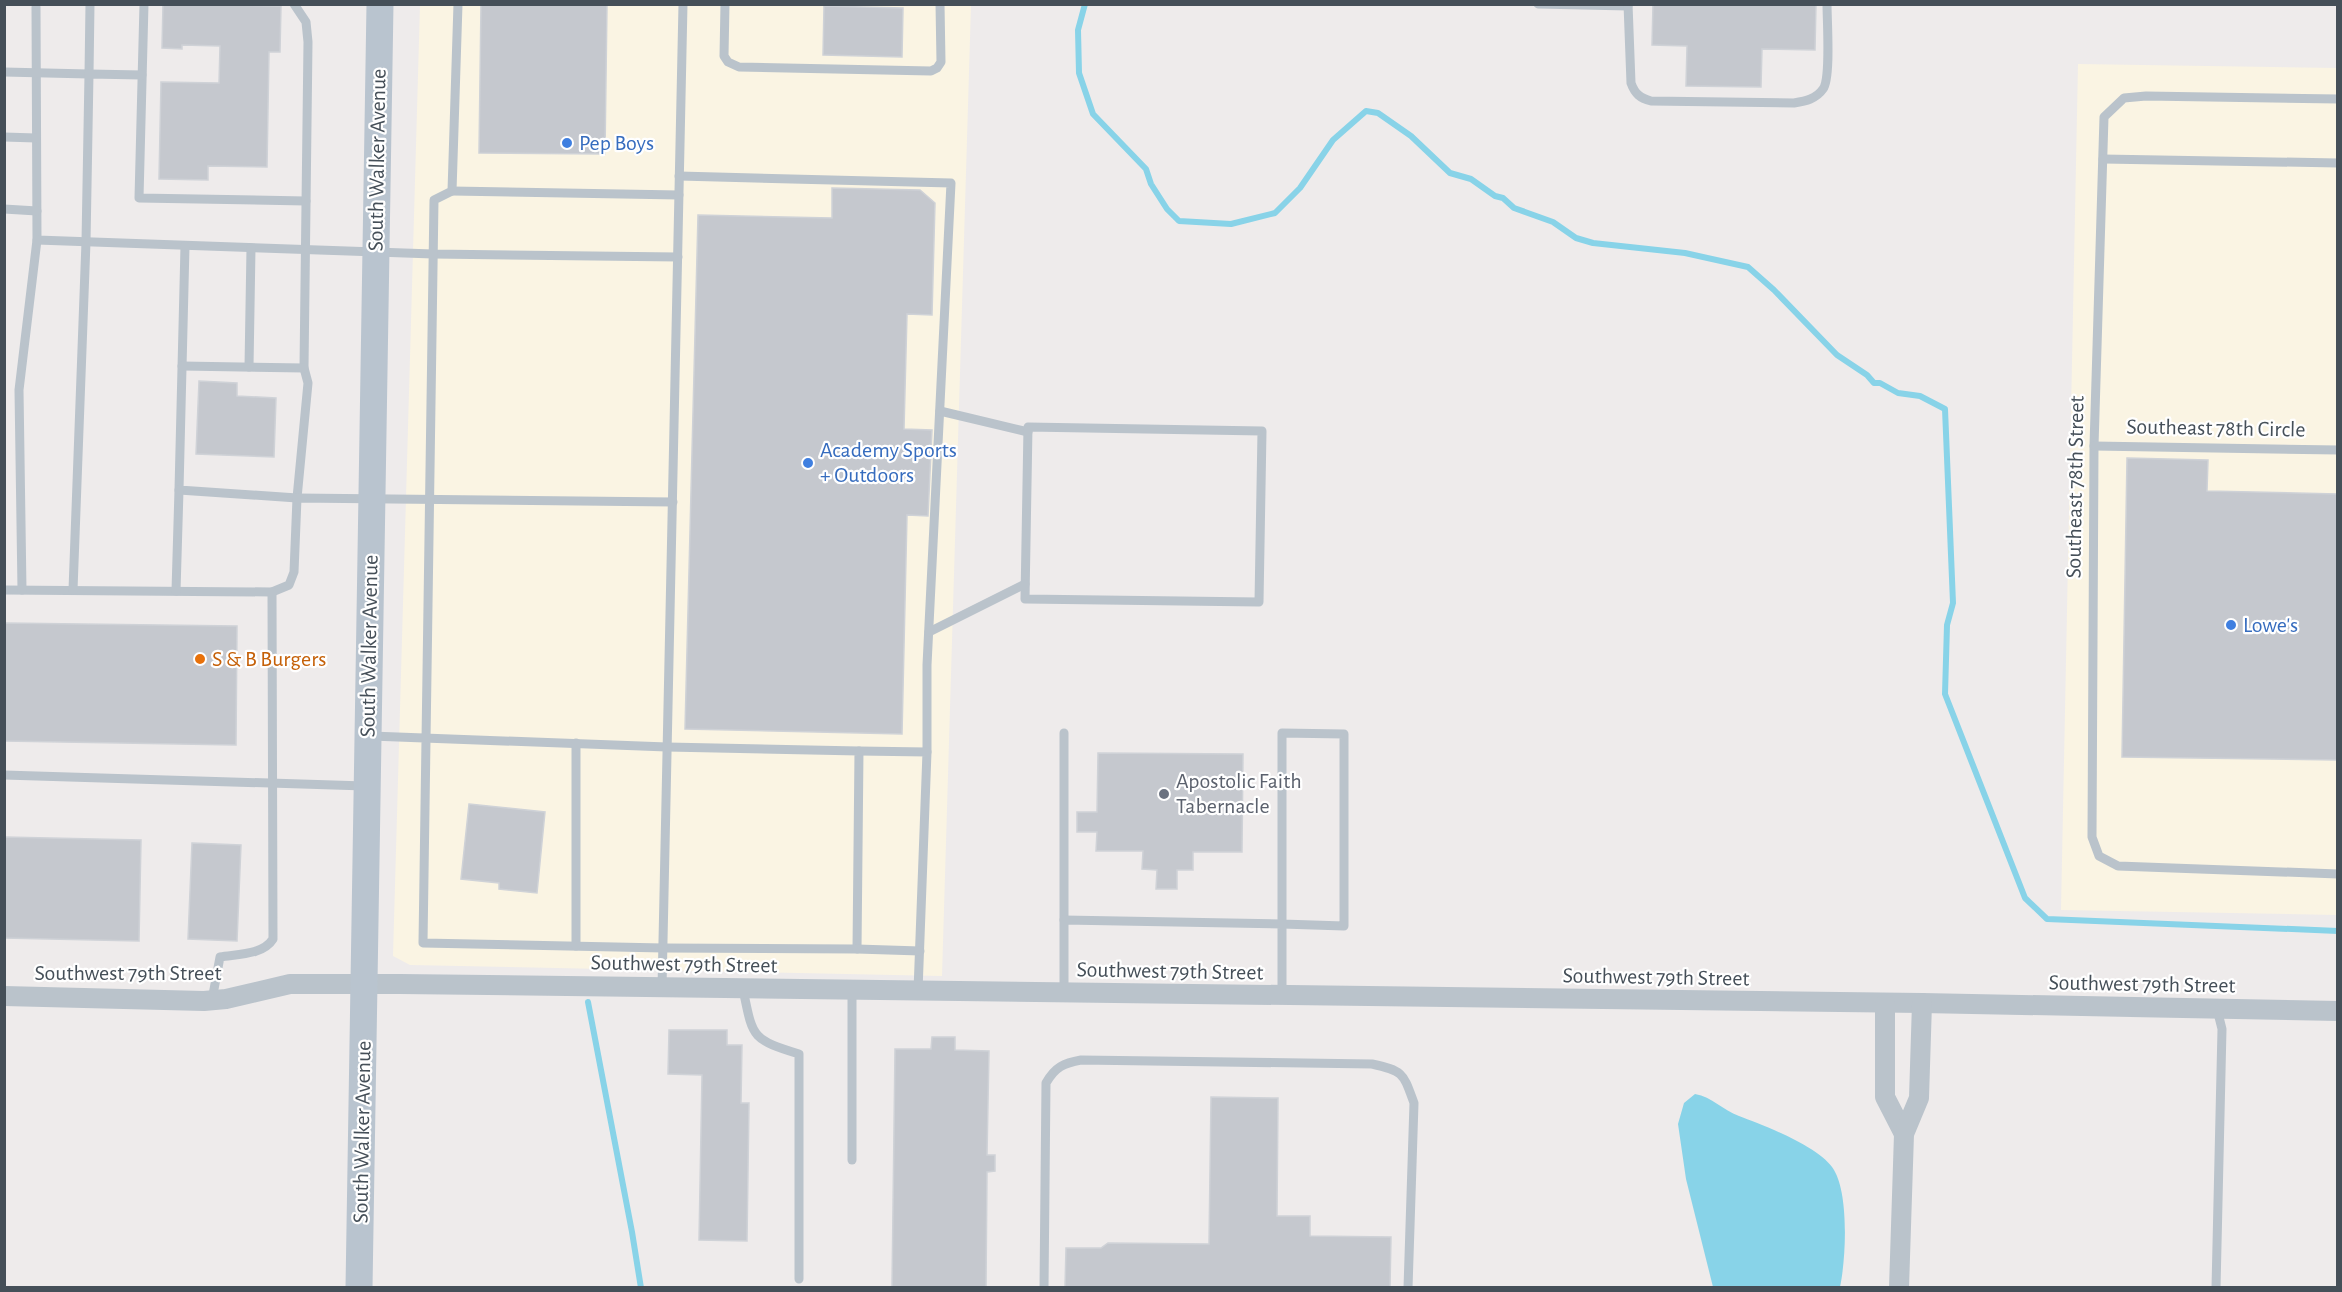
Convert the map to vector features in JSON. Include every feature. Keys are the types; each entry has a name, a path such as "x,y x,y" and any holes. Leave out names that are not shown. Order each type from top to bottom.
{"main road":[{"name":"South Walker Avenue","path":"359,1287 380,4"}],"street":[{"name":"Southwest 79th Street","path":"4,996 212,1000 290,984 365,984 2337,1011"},
{"path":"1885,1004 1885,1097 1904,1134"},
{"path":"1899,1287 1904,1134 1919,1098 1922,1004"}],"lane":[{"path":"73,590 86,242 90,4"},
{"path":"144,4 139,198 306,201"},
{"path":"4,590 272,592 289,585 294,572 297,498 308,383 304,368 309,42 306,22 294,4"},
{"path":"452,191 458,4"},
{"path":"662,988 683,4"},
{"path":"725,4 724,56 728,62 739,67 931,71 937,68 940,62 940,4"},
{"path":"1538,4 1628,5 1631,83 1634,92 1651,102 1794,103 1808,101 1825,88 1828,75 1827,4"},
{"path":"22,590 19,390 38,240 36,5"},
{"path":"4,72 142,75"},
{"name":"Southeast 78th Street","path":"2337,99 2146,96 2124,98 2104,117 2094,446 2092,837 2099,856 2118,866 2337,874"},
{"path":"4,137 36,138"},
{"path":"2103,159 2337,163"},
{"path":"680,176 951,183 929,632 918,992"},
{"path":"679,195 452,191 434,200 423,943 920,951"},
{"path":"4,209 37,211"},
{"path":"38,240 433,254 678,257"},
{"path":"176,591 185,246"},
{"path":"249,367 251,248"},
{"path":"182,366 304,368"},
{"path":"939,411 1028,432"},
{"path":"1028,427 1262,431 1259,603 1025,599 1025,584 1028,427"},
{"name":"Southeast 78th Circle","path":"2094,446 2337,450"},
{"path":"179,490 297,498 673,502"},
{"path":"929,632 1025,584"},
{"path":"212,1000 220,957 255,952 269,946 273,939 272,592"},
{"path":"1064,733 1064,994"},
{"path":"1064,920 1282,924 1344,926 1344,734 1282,733 1282,924 1282,997"},
{"path":"367,736 668,747 927,752"},
{"path":"576,743 576,946"},
{"path":"856,949 860,751"},
{"path":"4,775 366,786"},
{"path":"743,989 751,1028 766,1044 799,1054 799,1279"},
{"path":"852,991 852,1160"},
{"path":"2216,1287 2222,1029 2217,1009"},
{"path":"1044,1287 1046,1083 1053,1070 1066,1062 1081,1060 1372,1064 1394,1069 1405,1077 1413,1103 1408,1287"}],"shaded area":[{"path":"420,5 971,5 942,976 410,965 393,956"},
{"path":"2078,64 2337,68 2337,915 2061,910"}],"water":[{"path":"1695,1094 1805,1145 1827,1161 1834,1170 1842,1195 1845,1227 1840,1287 1713,1287 1686,1179 1678,1124 1684,1103"}],"building":[{"path":"163,4 281,6 280,52 269,52 267,167 208,166 208,180 159,179 161,82 219,83 220,46 182,45 182,49 162,48"},
{"path":"481,4 607,4 605,154 479,153"},
{"path":"1653,4 1816,4 1815,50 1762,49 1761,87 1686,86 1687,46 1652,45"},
{"path":"824,6 903,8 902,57 823,55"},
{"path":"832,188 920,190 935,203 932,315 907,314 904,429 932,430 928,516 907,515 902,734 685,729 698,215 832,218"},
{"path":"199,381 237,383 237,396 276,398 274,457 196,454"},
{"name":"Lowe's","path":"2127,458 2208,460 2207,491 2337,494 2337,760 2122,757"},
{"path":"4,623 237,626 236,745 4,741"},
{"path":"1098,753 1243,754 1242,852 1193,852 1193,870 1177,870 1177,889 1156,889 1157,870 1142,869 1143,851 1096,851 1097,832 1077,832 1077,812 1097,812"},
{"path":"469,804 545,812 537,893 499,889 499,883 461,879"},
{"path":"4,837 141,840 139,941 4,938"},
{"path":"192,843 241,845 237,941 188,939"},
{"path":"669,1030 727,1030 727,1045 742,1045 741,1103 749,1103 747,1241 699,1240 702,1075 668,1074"},
{"path":"932,1037 955,1037 955,1050 989,1051 987,1155 995,1155 995,1171 987,1172 986,1287 892,1287 895,1049 931,1049"},
{"path":"1211,1097 1278,1098 1277,1216 1310,1216 1310,1236 1391,1237 1390,1287 1065,1287 1066,1248 1101,1248 1108,1243 1209,1244"}],"waterway":[{"path":"1085,4 1078,30 1079,73 1093,114 1146,169 1151,184 1167,209 1179,221 1231,224 1275,213 1300,188 1333,140 1366,111 1378,113 1411,136 1450,173 1471,179 1495,196 1503,198 1514,208 1553,222 1576,238 1593,243 1685,253 1748,267 1774,290 1837,355 1867,375 1874,383 1880,383 1898,393 1920,396 1945,409 1953,603 1947,625 1945,694 2025,898 2047,919 2338,931"},
{"path":"588,1002 641,1288"}],"place":[{"name":"Pep Boys","path":"567,143"},
{"name":"Academy Sports + Outdoors","path":"808,463"},
{"name":"Lowe's","path":"2231,625"},
{"name":"S & B Burgers","path":"200,659"},
{"name":"Apostolic Faith Tabernacle","path":"1164,794"}]}
